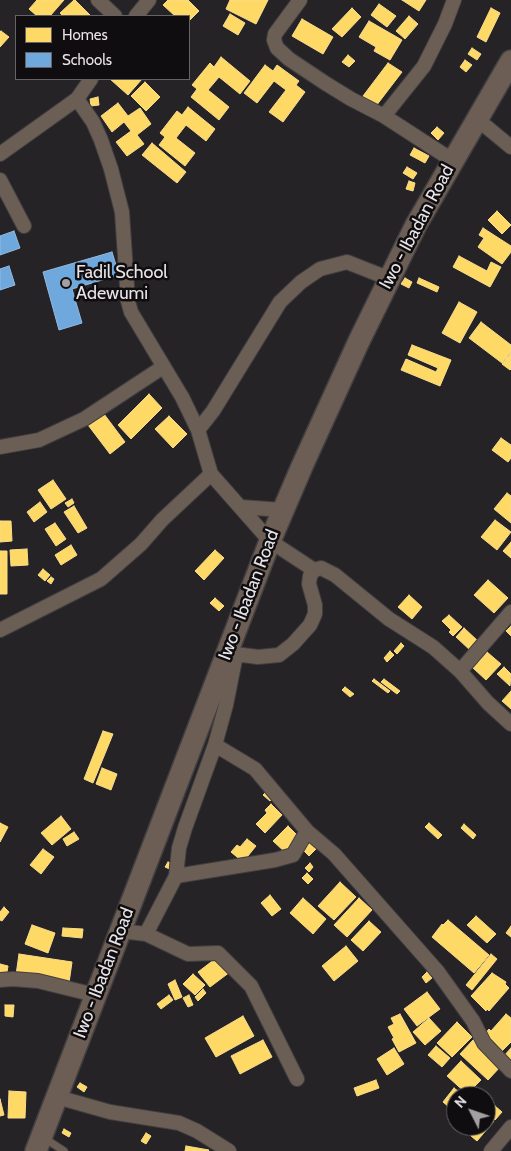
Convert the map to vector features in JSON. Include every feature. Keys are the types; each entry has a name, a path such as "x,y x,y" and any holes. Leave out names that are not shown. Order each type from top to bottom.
{"main road":[{"name":"Iwo - Ibadan Road","path":"39,1144 95,995 231,654 270,541 283,510 355,350 416,225 511,61"}],"street":[{"path":"98,0 113,15"},
{"path":"137,15 149,0"},
{"path":"300,0 275,34 274,40 277,48 289,59 351,100 384,116 452,160"},
{"path":"384,116 424,66 445,24 454,0"},
{"path":"0,154 77,99 91,80"},
{"path":"77,99 93,122 111,168 122,212 128,301 131,312 182,397 198,430 211,474 270,541 314,570"},
{"path":"477,119 511,147"},
{"path":"0,180 24,226"},
{"path":"198,430 213,411 280,302 301,282 320,269 347,262 390,279"},
{"path":"0,447 39,440 84,419 163,367"},
{"path":"0,630 101,579 141,544 162,520 211,474"},
{"path":"241,507 283,510"},
{"path":"146,934 176,876 179,848 215,745 226,705 231,654 258,657 279,655 293,644 310,625 315,614 315,604 309,584 310,576 314,570 321,568 335,575 389,619 433,647 460,671 488,703 511,724"},
{"path":"460,671 511,612"},
{"path":"215,745 255,770 307,831 334,854 397,924 421,955 438,972 473,1021 484,1043 511,1071"},
{"path":"176,876 275,860 293,855 307,831"},
{"path":"121,931 146,934 188,954 218,953 251,986 257,1002 297,1079"},
{"path":"0,980 38,981 95,995"},
{"path":"56,1097 110,1112 179,1123 197,1131 229,1151"},
{"path":"491,1151 511,1128"}],"lane":[{"path":"39,1144 64,1151"}],"building: Homes":[{"path":"37,0 64,0 51,15 36,15 29,9"},
{"path":"75,0 90,15 62,15 60,13"},
{"path":"168,0 188,0 199,11 190,20 190,15 174,15 163,5"},
{"path":"230,0 268,0 256,24 226,9"},
{"path":"402,0 426,0 419,11"},
{"path":"379,4 396,16 387,27 371,15"},
{"path":"352,8 361,17 342,37 332,29"},
{"path":"491,8 500,13 486,42 477,37"},
{"path":"230,14 245,23 238,35 223,26"},
{"path":"409,16 418,24 405,39 396,31"},
{"path":"302,19 333,37 323,54 292,36"},
{"path":"369,21 402,40 390,60 374,51 376,47 359,37"},
{"path":"0,32 9,37 0,47"},
{"path":"472,48 481,54 477,60 468,54"},
{"path":"348,55 355,61 349,67 342,62"},
{"path":"221,57 250,81 240,94 219,77 208,90 229,107 219,120 191,97 197,89 192,85 210,63 214,67"},
{"path":"465,60 472,65 466,72 460,67"},
{"path":"388,63 402,72 376,106 363,96"},
{"path":"265,65 273,71 277,65 299,81 296,85 305,92 283,122 269,112 286,90 274,81 257,103 244,93"},
{"path":"111,80 141,80 128,95"},
{"path":"145,82 160,97 146,111 131,96"},
{"path":"98,97 99,105 91,106 90,99"},
{"path":"118,103 128,116 140,108 151,124 137,135 144,144 127,156 116,142 131,131 124,122 112,132 101,116"},
{"path":"188,107 215,129 206,141 186,125 176,138 195,153 185,166 159,145 165,137 160,133 177,111 182,115"},
{"path":"437,127 444,133 438,140 431,133"},
{"path":"152,143 186,172 177,183 142,155"},
{"path":"414,148 429,156 425,163 410,155"},
{"path":"407,167 417,173 413,179 403,173"},
{"path":"409,181 415,183 413,191 406,189"},
{"path":"497,211 511,225 502,234 488,220"},
{"path":"483,228 511,246 511,252 502,264 478,247 484,238 479,235"},
{"path":"459,256 487,271 491,262 501,267 490,287 453,267"},
{"path":"405,278 412,282 409,288 401,284"},
{"path":"419,278 439,287 437,292 417,283"},
{"path":"459,302 477,312 460,343 442,333"},
{"path":"481,322 511,345 511,352 502,363 469,338"},
{"path":"412,345 451,360 440,386 401,370 406,359 436,372 438,368 408,355"},
{"path":"511,353 511,369 510,370 502,364"},
{"path":"149,394 162,408 131,439 118,425"},
{"path":"101,410 125,442 110,454 85,421"},
{"path":"169,416 187,434 173,448 155,429"},
{"path":"501,438 511,445 511,458 508,462 492,450"},
{"path":"53,480 66,499 51,509 38,490"},
{"path":"507,493 511,496 511,523 494,509"},
{"path":"72,499 74,503 68,507 65,503"},
{"path":"40,502 47,512 34,522 27,512"},
{"path":"74,506 87,528 78,533 64,512"},
{"path":"495,520 511,532 497,550 481,537"},
{"path":"0,521 11,521 12,541 0,542"},
{"path":"55,523 66,539 56,546 45,529"},
{"path":"511,542 511,558 503,551"},
{"path":"71,545 77,555 61,565 55,555"},
{"path":"27,549 28,565 11,566 10,550"},
{"path":"215,550 224,558 204,580 195,571"},
{"path":"0,551 7,551 7,594 0,594"},
{"path":"43,569 50,575 45,581 38,575"},
{"path":"51,577 54,579 51,584 47,581"},
{"path":"488,580 508,598 494,613 474,595"},
{"path":"409,595 422,607 412,619 398,607"},
{"path":"215,598 224,606 219,611 210,603"},
{"path":"449,615 462,627 453,636 449,632 451,630 442,621"},
{"path":"511,626 511,636 506,631"},
{"path":"464,628 479,642 471,651 456,637"},
{"path":"401,643 404,646 397,654 394,651"},
{"path":"390,651 394,655 387,662 384,658"},
{"path":"487,652 501,664 486,680 473,668"},
{"path":"504,667 511,674 510,686 497,674"},
{"path":"374,679 390,691 388,693 372,681"},
{"path":"384,679 400,691 397,694 381,682"},
{"path":"345,687 354,694 350,697 342,690"},
{"path":"511,691 511,709 502,701"},
{"path":"103,731 113,734 93,783 84,779"},
{"path":"102,768 117,774 111,790 96,784"},
{"path":"268,790 275,796 270,801 263,795"},
{"path":"271,804 282,815 265,833 256,824 267,813 265,810"},
{"path":"61,816 71,829 52,845 41,833"},
{"path":"0,823 8,827 0,842"},
{"path":"429,823 442,835 438,839 425,827"},
{"path":"464,824 476,835 473,839 461,828"},
{"path":"288,826 300,838 286,853 273,841"},
{"path":"74,832 79,839 67,846 63,839"},
{"path":"247,839 256,846 243,862 231,852 237,845 240,847"},
{"path":"311,842 317,848 309,856 303,850"},
{"path":"43,849 54,857 41,874 30,865"},
{"path":"168,862 174,865 172,870 165,867"},
{"path":"310,863 313,867 309,872 305,868"},
{"path":"307,873 313,879 308,884 302,878"},
{"path":"340,882 356,897 334,920 318,906"},
{"path":"270,895 281,909 272,916 261,903"},
{"path":"303,898 326,919 313,934 290,913"},
{"path":"359,898 372,910 347,937 334,925"},
{"path":"4,907 9,912 2,921 0,920 0,912"},
{"path":"476,916 496,934 487,943 467,925"},
{"path":"448,920 489,955 474,973 432,937 442,924"},
{"path":"369,921 381,932 363,951 351,940"},
{"path":"32,925 55,933 48,953 25,944"},
{"path":"511,926 511,937 506,933"},
{"path":"63,928 83,929 82,938 62,936"},
{"path":"346,946 358,961 334,981 322,966"},
{"path":"19,954 72,962 69,983 16,975"},
{"path":"491,954 497,959 472,990 466,985"},
{"path":"219,956 230,972 210,987 198,972"},
{"path":"0,964 8,966 6,978 0,977"},
{"path":"427,972 432,978 426,983 422,977"},
{"path":"492,973 506,982 505,984 509,988 489,1011 487,1009 486,1011 471,996"},
{"path":"193,974 205,985 195,995 183,984"},
{"path":"175,980 182,997 175,1000 168,984"},
{"path":"203,989 206,993 198,1001 195,997"},
{"path":"427,992 440,1009 417,1026 404,1009"},
{"path":"169,995 173,1000 161,1009 157,1004"},
{"path":"189,995 193,1005 188,1007 183,998"},
{"path":"5,1005 14,1005 13,1017 5,1016"},
{"path":"400,1014 416,1043 399,1052 388,1027 394,1024 391,1018"},
{"path":"506,1014 511,1018 511,1042 501,1052 483,1036 489,1029 491,1031"},
{"path":"243,1016 254,1036 216,1057 205,1038"},
{"path":"429,1018 441,1031 425,1045 413,1032"},
{"path":"457,1022 472,1037 452,1057 437,1043"},
{"path":"474,1039 502,1065 488,1080 460,1054"},
{"path":"263,1040 272,1057 240,1074 231,1056"},
{"path":"436,1046 450,1058 442,1067 428,1055"},
{"path":"394,1048 404,1064 387,1075 377,1059"},
{"path":"511,1048 511,1063 504,1056"},
{"path":"461,1061 481,1080 475,1086 458,1086 447,1076"},
{"path":"376,1080 379,1088 357,1096 354,1088"},
{"path":"80,1083 87,1087 84,1092 77,1087"},
{"path":"9,1091 26,1092 25,1118 8,1118"},
{"path":"0,1099 4,1115 0,1116"},
{"path":"496,1107 502,1112 496,1119"},
{"path":"64,1129 71,1133 69,1137 62,1133"},
{"path":"146,1133 151,1136 146,1144 141,1141"},
{"path":"471,1136 481,1136 477,1141"},
{"path":"186,1146 209,1150 185,1151"}],"building: Schools":[{"path":"14,231 20,248 0,255 0,236"},
{"path":"112,252 119,275 72,289 82,323 59,330 43,272"},
{"path":"9,266 15,285 0,290 0,269"}],"place":[{"name":"Fadil School Adewumi","path":"66,283"}]}
